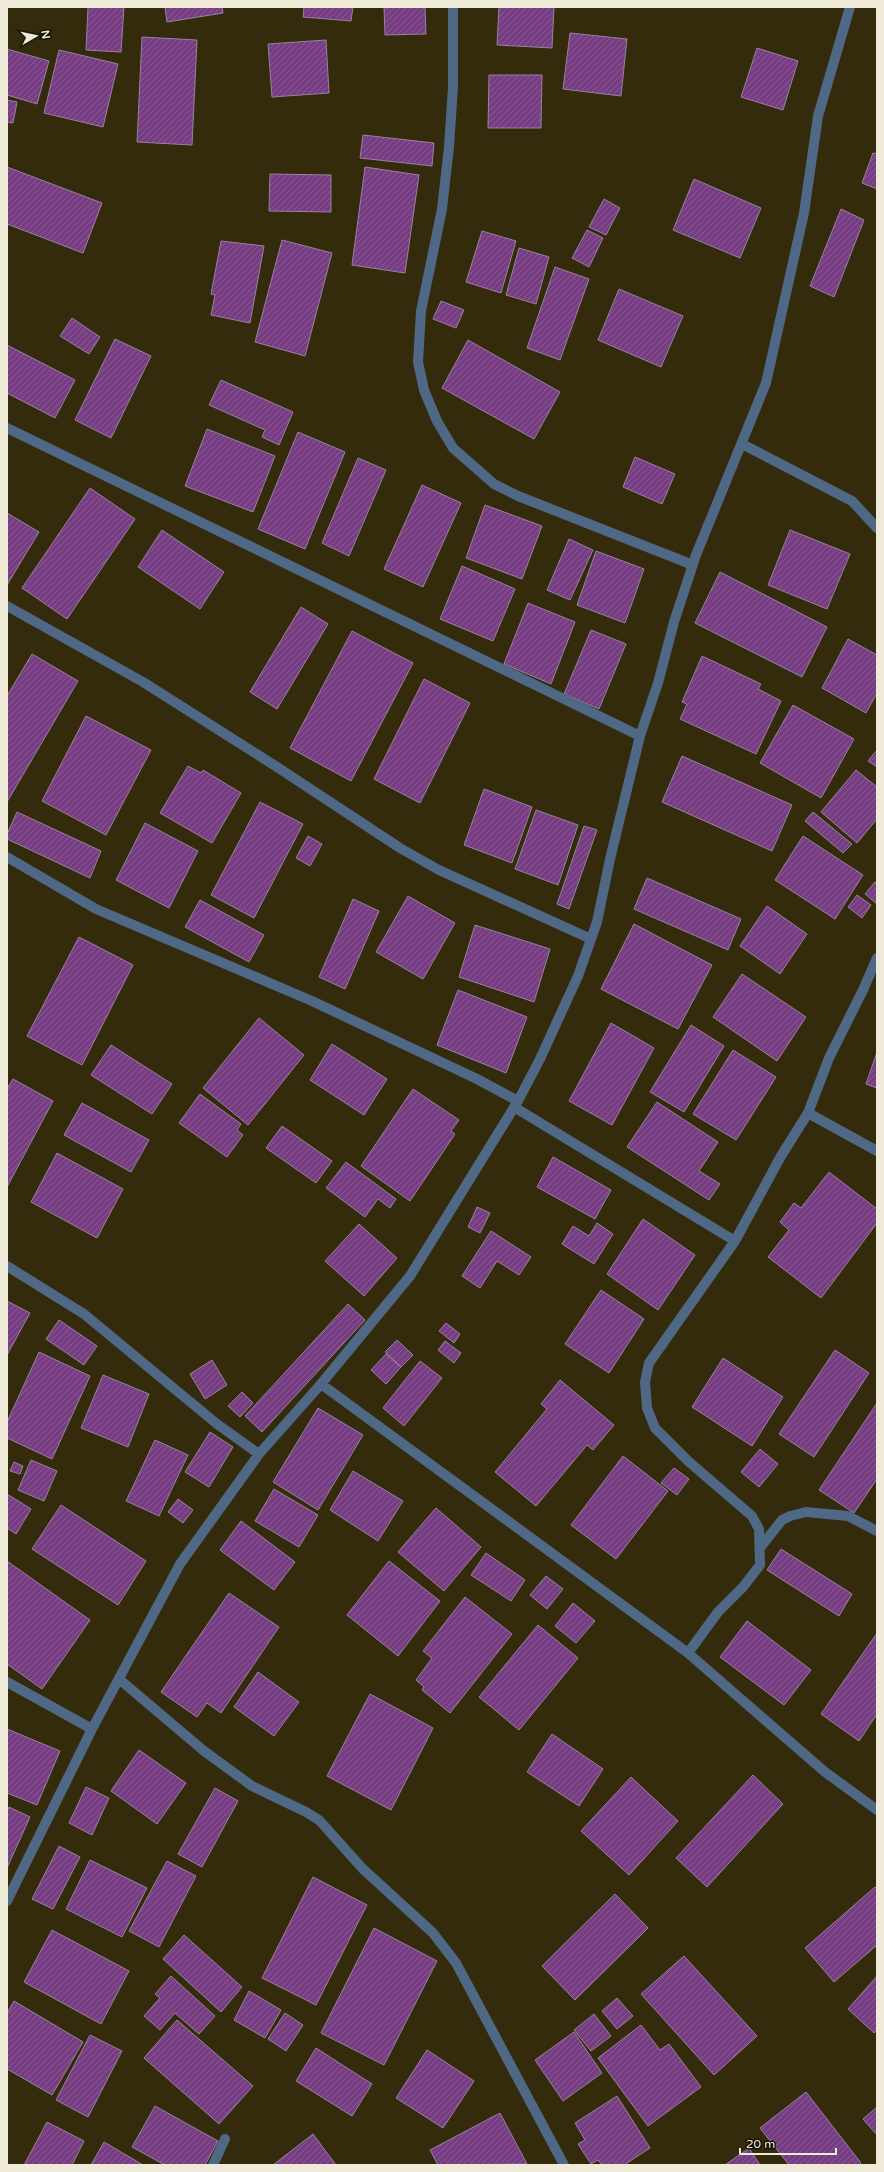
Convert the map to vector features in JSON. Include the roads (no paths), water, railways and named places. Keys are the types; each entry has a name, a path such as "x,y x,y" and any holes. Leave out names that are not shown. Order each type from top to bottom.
{"street":[{"path":"453,7 453,87 449,147 442,209 421,312 418,362 424,390 437,421 453,448 494,484 518,496 693,565"},
{"path":"7,1901 92,1729 180,1564 259,1454 321,1384 410,1276 516,1104 553,1032 578,976 597,922 610,859 640,736 658,683 674,622 693,565 766,383 804,213 818,116 850,7"},
{"path":"7,428 640,736"},
{"path":"742,444 852,501 877,528"},
{"path":"7,606 143,682 426,862 484,891 591,939"},
{"path":"7,857 96,909 312,1001 477,1079 735,1241"},
{"path":"688,1653 718,1612 743,1587 760,1565 759,1529 752,1516 688,1461 655,1428 647,1408 645,1382 649,1364 662,1342 686,1312 735,1241 781,1156 808,1113 829,1058 864,990 877,958"},
{"path":"808,1113 877,1151"},
{"path":"7,1266 84,1314 217,1424 259,1454"},
{"path":"321,1384 688,1653 825,1772 877,1810"},
{"path":"760,1548 782,1520 790,1516 806,1512 848,1516 877,1531"},
{"path":"119,1679 204,1751 252,1786 306,1812 319,1820 364,1869 432,1933 456,1963 564,2165"},
{"path":"7,1682 92,1729"},
{"path":"213,2165 225,2139"}]}
